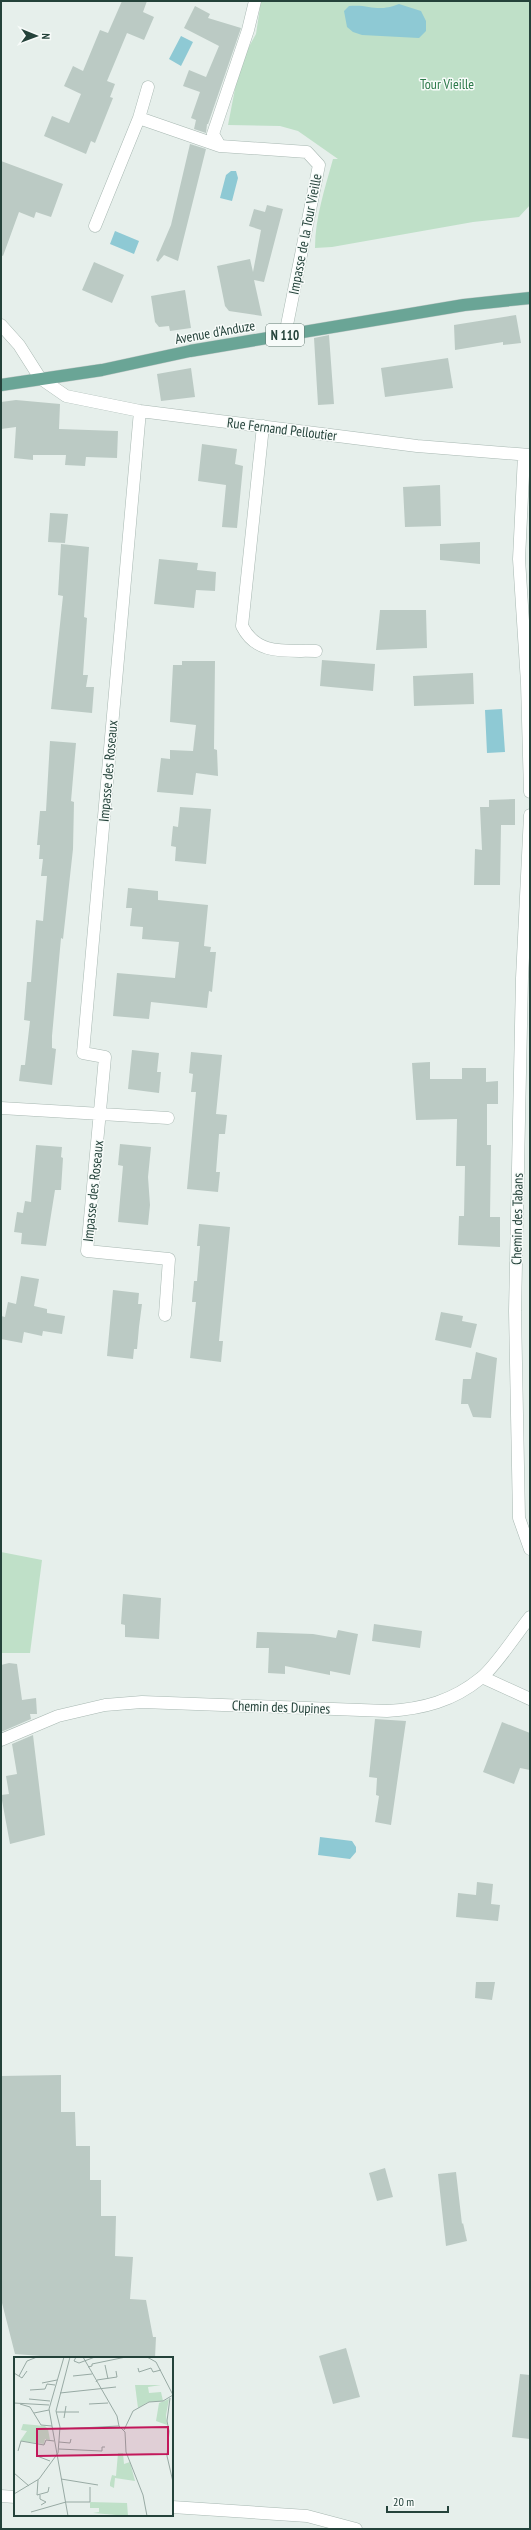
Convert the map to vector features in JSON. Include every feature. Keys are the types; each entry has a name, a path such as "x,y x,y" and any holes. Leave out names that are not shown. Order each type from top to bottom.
{"main road":[{"name":"Avenue d'Anduze","path":"1,385 102,370 190,351 464,305 530,298"}],"street":[{"path":"220,146 213,134 248,30 255,1"},
{"path":"94,226 139,118 148,87"},
{"name":"Impasse de la Tour Vieille","path":"139,118 220,146 307,152 319,165 285,335"},
{"path":"1,325 19,344 40,378"},
{"name":"Rue Fernand Pelloutier","path":"40,378 66,396 140,411 417,446 527,455"},
{"name":"Impasse des Roseaux","path":"140,411 83,1053 105,1057 87,1251 169,1259 165,1315"},
{"path":"263,426 242,626 249,639 258,646 274,649 316,651"},
{"path":"527,455 519,559 527,683 530,792"},
{"name":"Chemin des Tabans","path":"530,815 522,978 515,1311 519,1518 530,1549"},
{"path":"1,1108 168,1118"},
{"name":"Chemin des Dupines","path":"1,1740 58,1716 105,1705 142,1702 387,1712 417,1710 442,1702 482,1677 530,1617"},
{"path":"482,1677 530,1699"},
{"path":"1,2496 14,2497"},
{"path":"173,2507 307,2516 356,2529"}],"green space":[{"name":"Tour Vieille","path":"261,1 530,1 530,205 519,217 473,222 332,247 315,248 315,237 324,192 333,159 338,159 298,131 280,126 228,125 240,63 256,34"},
{"path":"1,1552 42,1560 30,1653 1,1653"}],"water":[{"path":"399,4 421,11 426,21 426,31 419,38 362,35 353,32 347,27 344,11 349,6 385,8"},
{"path":"181,36 193,42 181,66 169,59"},
{"path":"231,171 236,171 238,178 232,201 220,198 226,175"},
{"path":"115,231 139,241 134,254 110,244"},
{"path":"502,709 505,752 487,753 485,710"},
{"path":"320,1837 352,1841 356,1847 356,1852 350,1859 318,1855"}],"building":[{"path":"122,1 147,1 143,12 154,17 144,40 127,33 107,81 115,84 110,97 113,98 95,143 91,141 86,154 44,136 52,116 69,123 81,94 64,86 73,66 83,71 100,30 108,33"},
{"path":"195,6 210,14 208,18 241,28 207,124 206,133 194,129 196,120 191,118 200,92 183,86 189,70 206,77 219,46 184,28"},
{"path":"190,144 206,149 178,261 164,255 158,262 156,260 171,225"},
{"path":"1,161 63,184 51,217 36,212 34,218 19,212 3,256 1,255"},
{"path":"267,205 283,209 264,282 254,280 262,316 229,311 225,306 217,266 250,259 253,272 261,230 249,226 254,209 265,212"},
{"path":"94,262 124,275 112,303 82,290"},
{"path":"185,290 191,328 170,331 169,326 159,327 155,322 151,296"},
{"path":"516,315 521,343 503,345 503,342 455,350 454,325"},
{"path":"329,335 334,404 318,405 314,338"},
{"path":"448,358 453,388 385,397 381,368"},
{"path":"191,368 195,397 161,401 157,374"},
{"path":"16,400 60,404 59,429 118,431 117,458 86,457 85,466 65,465 66,455 33,455 33,460 14,458 16,427 1,429 1,402"},
{"path":"202,444 237,449 235,464 243,466 237,528 222,527 226,485 198,481"},
{"path":"440,485 441,526 405,527 403,487"},
{"path":"50,513 68,514 65,543 48,542"},
{"path":"480,542 480,564 440,560 440,544"},
{"path":"61,544 89,547 84,617 87,618 83,675 88,675 86,687 94,687 92,713 51,709 63,596 58,595"},
{"path":"159,559 198,563 197,570 216,572 215,591 196,590 194,608 154,604"},
{"path":"380,610 426,610 427,648 376,650"},
{"path":"322,660 375,664 373,691 320,686"},
{"path":"182,661 215,661 214,749 217,750 218,776 196,773 193,795 157,792 161,758 170,759 170,750 193,751 196,725 170,722 173,665 182,665"},
{"path":"473,673 474,704 414,706 413,676"},
{"path":"50,741 76,743 71,801 74,802 73,849 63,939 61,938 52,1036 52,1048 56,1049 52,1085 19,1081 21,1065 25,1065 30,1021 24,1020 27,982 31,982 36,920 43,921 47,876 41,876 43,859 39,859 40,845 37,845 40,811 46,811"},
{"path":"515,799 515,825 501,825 500,885 474,885 475,849 482,850 480,807 489,807 489,800"},
{"path":"180,807 211,809 206,864 175,861 176,847 171,846 173,826 178,827"},
{"path":"128,888 158,891 158,900 208,905 204,946 211,947 210,952 216,952 212,992 209,991 207,1008 151,1002 149,1019 113,1016 117,973 175,978 179,942 142,939 143,927 130,926 132,908 126,908"},
{"path":"132,1050 159,1053 157,1072 161,1072 159,1093 128,1089"},
{"path":"191,1052 222,1055 216,1114 227,1115 225,1134 219,1134 216,1172 220,1172 218,1192 187,1189 196,1092 191,1092 193,1074 189,1073"},
{"path":"430,1062 430,1079 462,1079 462,1068 486,1068 486,1082 498,1081 498,1104 487,1104 487,1145 491,1145 490,1217 500,1217 500,1247 458,1245 459,1216 464,1216 465,1166 456,1166 457,1119 416,1120 412,1063"},
{"path":"120,1144 151,1147 148,1177 150,1205 148,1225 118,1222 123,1166 118,1165"},
{"path":"36,1145 62,1147 61,1157 63,1158 61,1190 55,1190 46,1246 21,1244 22,1233 14,1232 17,1212 23,1213 25,1201 31,1202"},
{"path":"199,1224 230,1227 219,1341 223,1341 221,1362 190,1358 196,1302 192,1302 194,1281 197,1281 200,1246 197,1246"},
{"path":"21,1276 39,1279 34,1306 47,1309 47,1313 65,1316 62,1334 43,1331 42,1336 24,1332 22,1343 1,1339 1,1316 5,1317 8,1302 16,1304"},
{"path":"113,1290 139,1293 138,1304 142,1304 137,1349 134,1349 133,1359 107,1356"},
{"path":"441,1312 463,1316 462,1321 477,1324 471,1348 435,1340"},
{"path":"476,1352 497,1358 491,1418 473,1417 468,1404 461,1404 463,1379 471,1379"},
{"path":"123,1594 161,1598 159,1639 125,1637 125,1625 121,1624"},
{"path":"374,1624 422,1631 420,1648 372,1641"},
{"path":"338,1630 358,1634 350,1675 330,1671 330,1675 285,1666 285,1674 268,1673 269,1648 256,1648 257,1632 313,1634 336,1638"},
{"path":"9,1663 17,1664 22,1700 36,1698 37,1714 30,1714 31,1719 1,1732 1,1665"},
{"path":"375,1719 406,1721 391,1825 375,1822 379,1796 376,1795 377,1778 369,1777"},
{"path":"502,1722 530,1733 530,1770 520,1768 514,1784 483,1772"},
{"path":"33,1735 45,1835 10,1844 1,1795 9,1794 6,1776 17,1774 12,1744"},
{"path":"477,1882 493,1884 491,1904 500,1905 498,1921 456,1917 458,1893 476,1895"},
{"path":"476,1982 495,1982 492,2000 475,1998"},
{"path":"61,2075 61,2112 75,2112 76,2146 90,2146 90,2180 101,2180 101,2216 116,2216 115,2256 133,2257 130,2299 146,2300 153,2337 156,2337 155,2357 53,2357 15,2354 1,2299 1,2076"},
{"path":"385,2168 393,2197 377,2201 369,2173"},
{"path":"456,2172 462,2224 463,2223 467,2241 446,2246 438,2174"},
{"path":"346,2348 360,2397 333,2404 319,2356"},
{"path":"520,2374 530,2375 530,2439 512,2437"}]}
